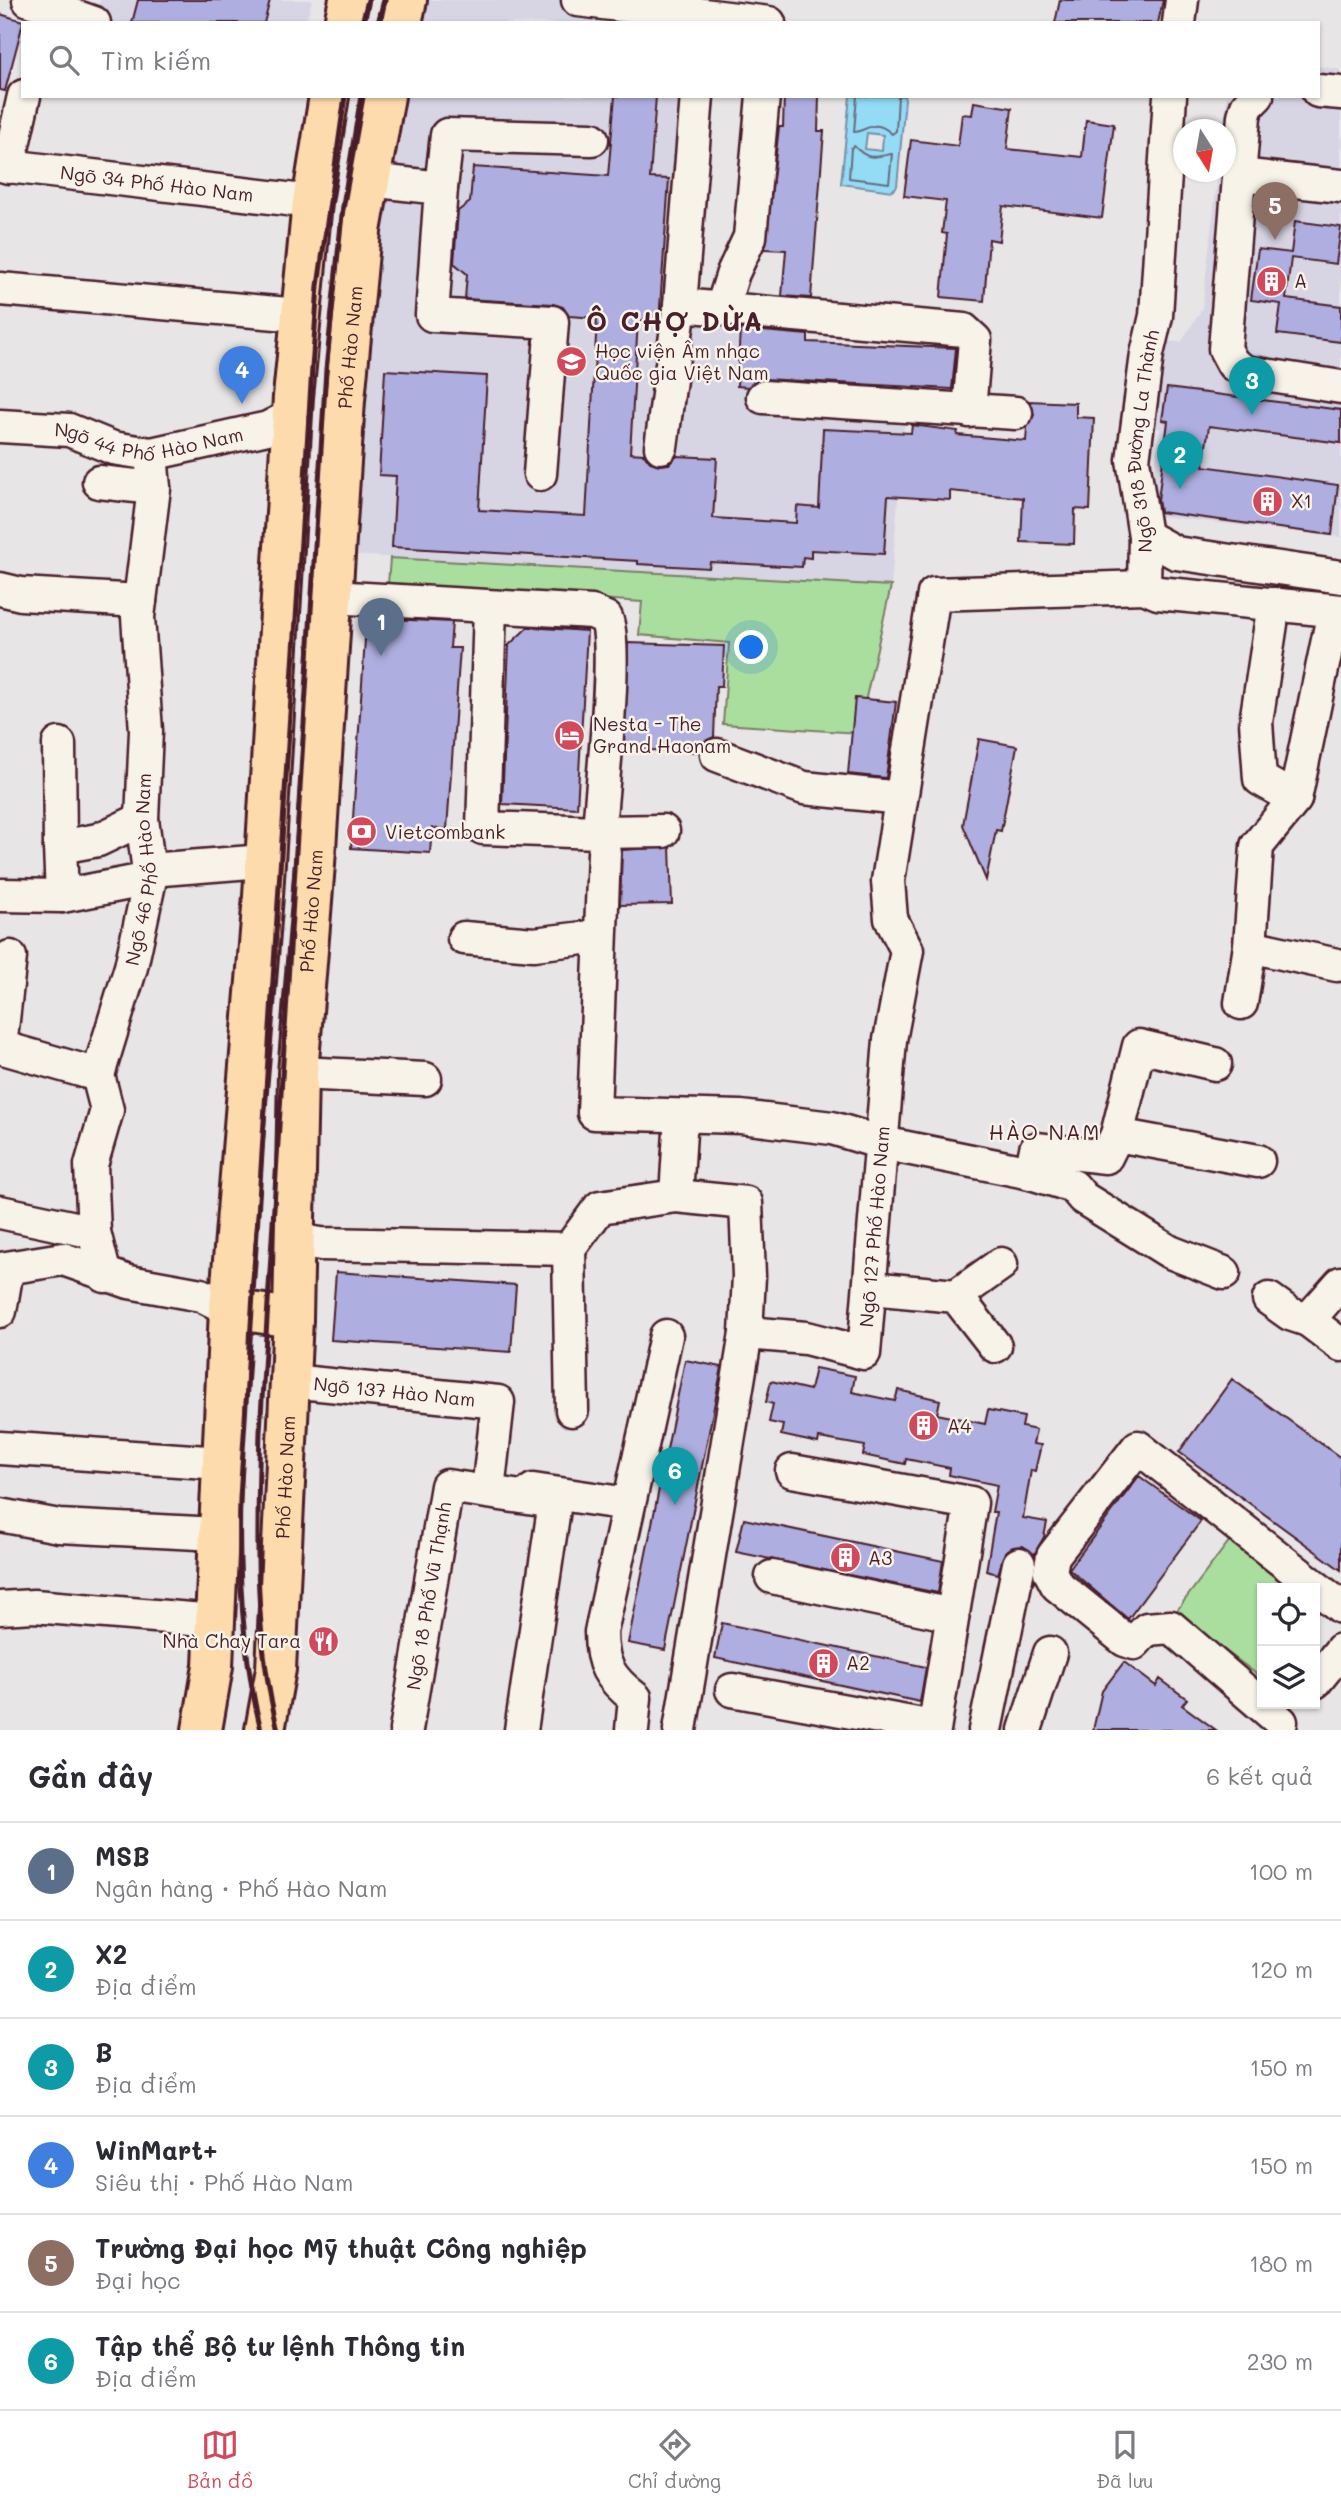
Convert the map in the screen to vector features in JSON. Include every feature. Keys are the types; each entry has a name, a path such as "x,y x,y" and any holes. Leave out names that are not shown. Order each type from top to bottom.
{"main road":[{"path":"344,21 349,0"},
{"path":"402,21 407,0"},
{"path":"202,1730 213,1667 229,1309 264,861 300,315 312,202 329,98"},
{"name":"Phố Hào Nam","path":"265,1730 276,1669 293,1318 298,1073 315,864 344,419 354,285 369,180 385,98"},
{"path":"293,415 344,419"},
{"path":"264,861 315,864"},
{"path":"229,1309 293,1318"}],"lane":[{"path":"29,0 88,21"},
{"path":"578,0 703,19 736,21"},
{"path":"1179,21 1182,0"},
{"path":"1320,91 1341,93"},
{"path":"4,166 23,98"},
{"path":"661,447 680,305 696,98"},
{"path":"722,308 733,273 750,237 763,98"},
{"name":"Ngõ 318 Đường La Thành","path":"1144,587 1145,536 1133,460 1147,354 1158,303 1170,98"},
{"path":"1255,98 1247,106 1244,116 1225,349 1233,365 1246,372 1341,387"},
{"path":"540,474 552,322 432,314 447,135 592,139"},
{"name":"Ngõ 34 Phố Hào Nam","path":"4,166 312,202"},
{"path":"1239,174 1341,186"},
{"path":"369,180 441,188"},
{"path":"0,289 300,315"},
{"path":"680,305 786,313 971,334 975,340 969,411"},
{"path":"763,397 1016,413"},
{"name":"Ngõ 44 Phố Hào Nam","path":"0,426 69,430 113,448 151,454 268,428 293,415"},
{"name":"Ngõ 46 Phố Hào Nam","path":"98,1075 131,967 150,874 142,819 146,731 138,617 154,488 151,454"},
{"path":"99,482 154,488"},
{"path":"1145,536 1175,553 1341,577"},
{"path":"1144,587 1158,593 1337,611 1295,799 1257,846 1250,946 1241,1003"},
{"name":"Ngõ 127 Phố Hào Nam","path":"746,1334 806,1338 864,1353 890,1040 907,950 891,919 888,881 934,594 1144,587"},
{"path":"0,589 21,594 140,601"},
{"path":"331,597 592,612 606,618 610,627 609,681 601,842 594,1113 741,1117 832,1128 882,1143 1031,1173 1073,1186 1083,1198 1170,1252 1224,1273"},
{"path":"1274,604 1256,722 1260,779 1295,799"},
{"path":"490,607 483,828 601,842 663,831"},
{"path":"59,744 62,896"},
{"path":"717,755 804,788 901,798"},
{"path":"60,847 98,840 142,819"},
{"path":"0,895 62,896 150,874 264,861"},
{"path":"464,938 534,944 600,936"},
{"path":"1250,946 1337,965"},
{"path":"10,957 0,1047 98,1075 107,1110 92,1165 94,1232 105,1276"},
{"path":"1031,1173 1036,1149 1106,1157 1118,1135 1139,1046 1215,1064"},
{"path":"298,1073 425,1079"},
{"path":"676,1196 681,1116"},
{"path":"1118,1135 1258,1161"},
{"path":"572,1410 569,1249 600,1207 676,1196 746,1203 749,1276 746,1334 680,1730"},
{"path":"0,1212 94,1232"},
{"path":"295,1240 321,1244 569,1249"},
{"path":"0,1311 3,1270 63,1259 105,1276 201,1295 229,1309"},
{"path":"870,1288 956,1296 1000,1264"},
{"path":"1308,1320 1341,1283"},
{"path":"956,1296 995,1346"},
{"path":"1269,1299 1290,1314 1308,1320 1341,1345"},
{"path":"632,1730 635,1698 617,1684 601,1658 601,1632 666,1336"},
{"name":"Ngõ 137 Hào Nam","path":"290,1381 498,1402 489,1487"},
{"path":"1285,1719 1171,1627 1147,1629 1134,1643 1125,1640 1057,1585 1051,1572 1053,1556 1138,1447 1341,1607"},
{"path":"0,1448 222,1463"},
{"path":"732,1690 934,1728 971,1503 792,1471"},
{"name":"Ngõ 18 Phố Vũ Thạnh","path":"406,1730 447,1486 489,1487 555,1502 520,1730"},
{"path":"489,1487 628,1504"},
{"path":"0,1515 59,1526 218,1534"},
{"path":"987,1730 1019,1564"},
{"path":"772,1577 952,1615"},
{"path":"0,1608 34,1605 215,1620"},
{"path":"1320,1676 1341,1650"},
{"path":"1025,1730 1050,1653"}],"shaded area":[{"path":"100,0 312,0 307,21 109,21 97,15"},
{"path":"423,0 578,0 691,21 418,21"},
{"path":"1320,66 1341,70 1341,537 1149,515 1160,429 1151,426 1163,341 1181,342 1202,309 1217,182 1236,182 1236,119 1224,119 1227,98 1320,98"},
{"name":"Học viện Âm nhạc Quốc gia Việt Nam","path":"401,98 697,98 680,304 786,313 779,411 905,415 891,586 350,555 364,314"}],"green space":[{"path":"390,558 891,586 858,733 723,724 729,643 639,635 642,602 388,584"},
{"path":"1230,1540 1287,1583 1257,1583 1257,1674 1175,1613"}],"water":[{"path":"850,98 905,98 897,186 892,191 841,184","holes":["867,133 883,135 882,151 865,149"]}],"building":[{"path":"138,0 270,0 265,21 133,21"},
{"path":"1060,0 1163,0 1158,21 1055,21"},
{"path":"0,14 23,21 5,91 0,90"},
{"path":"615,98 656,98 650,178 669,179 659,322 638,320 630,453 644,454 650,462 659,465 669,464 677,456 717,458 713,518 796,523 797,506 819,508 823,429 911,433 912,425 958,431 957,435 1026,441 1027,427 1034,415 1029,401 1076,403 1076,417 1094,418 1090,510 1075,509 1074,544 1021,542 1023,498 950,491 950,500 888,496 884,554 811,550 811,558 803,557 802,567 710,562 709,568 638,564 638,561 392,547 396,476 379,475 385,370 487,376 479,510 586,516 597,318 569,316 563,307 553,304 465,299 467,274 454,263 458,211 470,202 473,167 608,176"},
{"path":"784,98 819,98 818,131 824,131 811,298 782,296 786,250 765,249 779,127 783,127"},
{"path":"974,102 1012,108 1007,149 1082,157 1086,120 1114,124 1102,218 1003,206 999,241 989,239 984,301 941,297 947,234 942,233 946,201 904,196 911,140 958,146 962,114 972,115"},
{"name":"A","path":"1295,221 1341,227 1336,264 1291,258 1286,299 1341,306 1341,342 1277,334 1281,304 1251,300 1258,249 1291,253"},
{"path":"740,329 808,335 808,342 956,348 952,389 764,379 748,387 737,386"},
{"path":"1167,388 1341,410 1341,443 1209,426 1203,466 1338,485 1332,535 1160,512 1158,500 1168,421 1162,420"},
{"path":"389,619 452,622 450,648 460,648 447,829 432,828 430,853 351,848 365,639 375,640 376,630"},
{"path":"528,627 587,631 577,808 502,804 509,645"},
{"path":"628,643 724,646 722,686 716,686 714,737 705,741 699,752 624,749"},
{"path":"855,698 896,702 886,778 848,774"},
{"path":"979,739 1017,746 1001,831 996,830 986,880 963,825"},
{"path":"670,847 672,904 620,905 622,850"},
{"path":"336,1272 516,1285 511,1352 331,1340"},
{"path":"685,1360 722,1367 665,1650 628,1643"},
{"name":"A4","path":"815,1368 855,1376 852,1392 895,1401 898,1390 940,1400 937,1414 985,1424 988,1410 1024,1417 1022,1427 1036,1430 1033,1444 1041,1445 1035,1471 1031,1470 1023,1518 1047,1522 1044,1537 1034,1555 1023,1546 1013,1547 1005,1552 998,1574 986,1571 996,1512 992,1512 997,1485 949,1475 950,1468 906,1459 905,1464 863,1455 865,1446 819,1438 818,1443 781,1435 783,1425 769,1422 773,1404 766,1402 771,1381 810,1390"},
{"path":"1232,1379 1341,1458 1341,1570 1179,1452"},
{"path":"1139,1476 1201,1521 1128,1619 1069,1569"},
{"name":"A3","path":"744,1519 943,1561 938,1593 736,1552"},
{"name":"A2","path":"722,1623 926,1667 920,1702 715,1658"},
{"path":"1124,1662 1156,1686 1160,1679 1187,1699 1182,1705 1216,1730 1093,1730 1102,1691"}],"railway":[{"path":"363,21 368,0"},
{"path":"379,21 384,0"},
{"path":"261,1730 245,1644 240,1498 318,286 345,98"},
{"path":"278,1730 264,1656 261,1619 258,1544 260,1432 326,369 343,205 361,98"}],"place":[{"name":"Trường Đại học Mỹ thuật Công nghiệp","path":"1275,240"},
{"name":"A","path":"1271,281"},
{"name":"Học viện Âm nhạc Quốc gia Việt Nam","path":"572,362"},
{"name":"WinMart+","path":"242,404"},
{"name":"B","path":"1252,415"},
{"name":"X2","path":"1180,489"},
{"name":"X1","path":"1268,501"},
{"name":"MSB","path":"381,656"},
{"name":"Nesta - The Grand Haonam","path":"570,735"},
{"name":"Vietcombank","path":"362,832"},
{"name":"A4","path":"924,1426"},
{"name":"Tập thể Bộ tư lệnh Thông tin","path":"675,1505"},
{"name":"A3","path":"845,1558"},
{"name":"Nhà Chay Tara","path":"324,1641"},
{"name":"A2","path":"823,1663"}],"district":[{"name":"Ô CHỢ DỪA","path":"675,322"},
{"name":"HÀO NAM","path":"1045,1133"}]}
